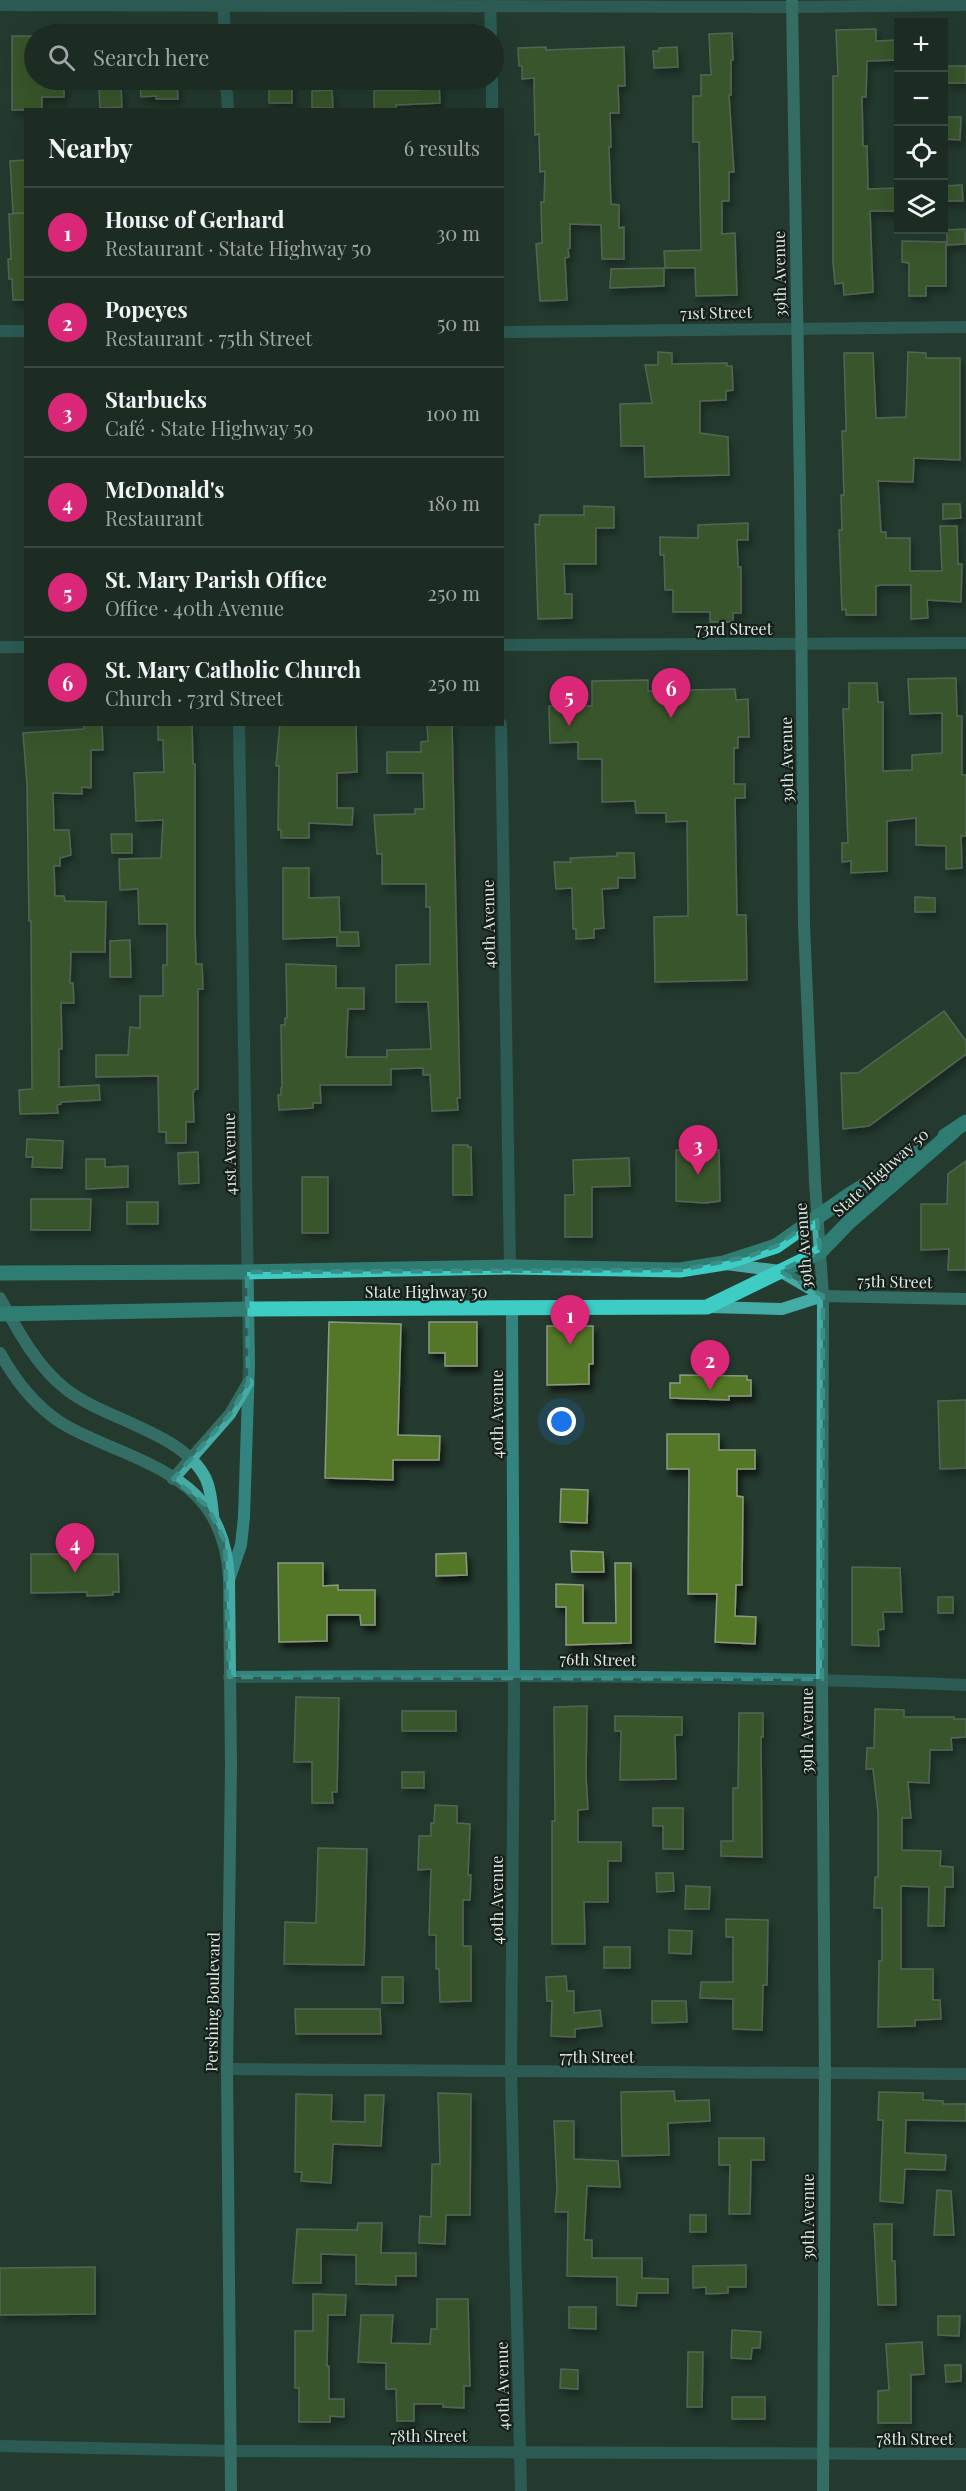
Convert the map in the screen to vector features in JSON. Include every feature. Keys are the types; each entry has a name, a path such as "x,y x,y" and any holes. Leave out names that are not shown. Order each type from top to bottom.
{"main road":[{"name":"39th Avenue","path":"792,4 804,925 817,1218 823,1296 822,1679 825,2074 823,2491"},
{"name":"State Highway 50","path":"0,1273 248,1272 510,1267 680,1270 724,1263 776,1246 849,1195 960,1126"},
{"name":"State Highway 50","path":"4,1314 707,1307 820,1252 960,1126"},
{"name":"75th Street","path":"724,1263 780,1272 823,1296"},
{"name":"75th Street","path":"707,1307 782,1309 823,1296 966,1299"},
{"name":"Pershing Boulevard","path":"0,1298 4,1314 34,1356 68,1391 89,1405 176,1447 190,1459 206,1480 214,1516 225,1542 229,1580 231,1766 227,2069 231,2491"},
{"name":"Pershing Boulevard","path":"0,1353 22,1387 61,1422 144,1461 202,1500 214,1516"},
{"path":"173,1479 230,1414 248,1383"}],"street":[{"path":"223,3 224,24"},
{"path":"0,5 223,3 966,5"},
{"path":"490,3 491,24"},
{"path":"227,90 228,108"},
{"path":"492,90 492,108"},
{"name":"71st Street","path":"504,332 966,327"},
{"path":"0,331 24,331"},
{"name":"73rd Street","path":"504,645 966,643"},
{"path":"0,647 24,647"},
{"name":"41st Avenue","path":"229,1580 241,1545 244,1517 248,1383 239,726"},
{"name":"40th Avenue","path":"501,726 510,1267"},
{"name":"40th Avenue","path":"512,1309 514,1674 511,2072 521,2491"},
{"name":"76th Street","path":"229,1677 514,1674 822,1679 966,1684"},
{"name":"77th Street","path":"227,2069 966,2074"},
{"name":"78th Street","path":"0,2446 230,2451 966,2454"}],"highlighted area":[{"path":"817,1218 820,1252 780,1271 823,1296 822,1679 229,1677 225,1542 207,1506 173,1479 230,1414 248,1383 247,1272 680,1270 747,1257 776,1246"}],"building":[{"path":"876,29 876,41 894,40 894,60 867,61 866,97 862,97 863,146 867,146 868,189 894,188 894,211 870,211 873,292 844,295 843,283 835,284 833,262 833,76 838,76 836,30"},
{"path":"732,33 733,60 731,60 731,95 729,95 734,172 729,172 729,201 722,201 722,234 735,233 737,295 696,296 695,268 665,268 664,251 701,250 699,142 693,142 693,96 701,96 701,75 711,75 709,34"},
{"path":"12,36 24,36 24,90 64,90 64,97 42,97 42,108 12,110"},
{"path":"546,47 546,50 624,47 625,86 618,86 619,113 610,113 611,147 609,147 611,204 619,205 619,228 624,227 624,259 602,259 601,225 570,224 569,257 565,258 567,300 540,301 536,244 542,243 541,202 544,202 545,171 540,172 539,134 535,135 534,78 522,79 518,48"},
{"path":"677,47 678,67 654,68 653,51 659,51 659,48"},
{"path":"948,66 966,66 966,83 948,83"},
{"path":"99,90 121,90 122,107 100,108"},
{"path":"141,90 178,90 178,99 156,99 156,96 141,97"},
{"path":"269,90 292,90 292,103 269,103"},
{"path":"332,90 333,108 312,108 312,91"},
{"path":"374,90 439,90 440,103 374,108"},
{"path":"948,117 961,117 960,140 948,139"},
{"path":"24,160 24,213 13,213 10,161"},
{"path":"962,185 963,201 948,201 948,186"},
{"path":"24,213 24,300 13,300 12,279 9,279 8,259 11,259 9,214"},
{"path":"965,229 965,244 947,245 948,230"},
{"path":"902,241 946,242 946,286 926,286 926,296 909,296 909,263 902,262"},
{"path":"664,268 664,286 610,288 611,269"},
{"path":"658,352 672,353 672,364 727,363 727,366 732,366 733,390 726,391 726,400 700,401 700,433 728,437 729,475 645,477 644,446 621,446 620,404 652,403 645,365 658,365"},
{"path":"908,352 926,353 926,358 960,358 960,460 914,458 913,482 878,481 881,532 886,532 886,538 910,538 910,571 942,571 940,526 957,526 958,564 962,564 961,602 927,600 928,618 911,619 911,585 881,585 876,586 876,615 846,615 846,609 842,610 839,530 842,530 841,495 844,495 842,431 846,431 844,353 873,353 876,418 906,417"},
{"path":"943,504 960,504 961,518 943,519"},
{"path":"584,506 614,507 614,528 596,528 596,564 564,564 565,594 572,594 572,618 538,619 535,524 539,525 540,515 584,515"},
{"path":"748,523 748,540 737,540 738,567 741,567 741,613 733,613 733,622 710,622 710,612 673,612 673,590 665,590 664,555 660,555 660,537 698,538 698,525"},
{"path":"956,678 957,716 962,716 962,775 966,775 966,836 961,836 962,868 946,869 946,846 916,845 916,818 887,821 887,871 851,873 851,861 842,862 842,843 848,843 843,709 849,709 849,683 877,683 878,702 883,702 883,771 912,770 912,755 942,753 942,713 910,714 908,679"},
{"path":"648,680 648,691 735,689 736,700 748,699 749,737 738,737 738,748 734,748 734,784 745,784 745,798 735,798 737,915 746,915 747,980 655,982 654,917 688,916 687,821 666,822 666,813 636,813 635,801 602,802 602,759 578,759 578,742 550,743 549,706 592,706 592,681"},
{"path":"84,726 102,726 103,750 91,750 91,788 82,787 82,794 53,793 54,830 69,830 71,855 60,858 60,866 54,866 55,896 64,896 65,901 106,902 105,952 71,952 70,983 73,983 74,1003 61,1003 62,1049 59,1049 59,1087 99,1085 100,1100 61,1102 57,1105 58,1113 20,1114 19,1090 32,1089 31,921 29,921 27,784 23,733 84,729"},
{"path":"158,726 192,726 193,764 195,764 196,964 202,964 203,989 198,989 198,1089 195,1089 193,1093 194,1122 186,1122 186,1143 166,1143 166,1132 159,1132 158,1076 96,1077 96,1055 128,1055 130,1027 140,1028 140,996 163,996 163,965 167,965 167,924 139,924 138,889 120,890 119,859 161,858 163,820 136,821 134,773 164,772 163,740 158,740"},
{"path":"280,726 356,726 357,772 337,773 337,808 353,808 352,825 309,823 309,838 281,838 281,830 278,830 279,766 276,766"},
{"path":"427,726 452,726 460,1098 457,1098 458,1110 432,1111 430,1075 423,1075 423,1068 391,1069 391,1085 320,1085 321,1103 313,1103 313,1108 279,1110 278,1095 281,1095 282,1088 281,1025 285,1025 285,1018 287,1018 286,964 336,966 336,988 364,988 364,1009 348,1009 346,1057 387,1057 387,1050 431,1049 428,1002 396,1002 396,965 430,964 430,907 426,907 426,884 382,884 382,854 377,854 374,815 415,814 415,809 424,809 423,773 387,773 387,752 421,752 421,742 428,741"},
{"path":"111,834 132,834 132,853 112,853"},
{"path":"617,853 634,853 635,878 618,878 618,888 602,889 604,928 594,929 594,938 576,939 576,929 573,929 572,888 556,889 554,862 571,862 570,858 617,856"},
{"path":"283,868 309,868 309,898 339,897 340,932 358,932 359,946 337,946 337,937 283,939"},
{"path":"915,897 935,898 935,912 915,912"},
{"path":"130,940 131,977 110,977 110,941"},
{"path":"944,1011 966,1041 966,1054 869,1126 843,1129 841,1073 858,1073"},
{"path":"27,1139 63,1141 62,1168 32,1167 33,1157 26,1157"},
{"path":"453,1145 471,1147 472,1195 453,1195"},
{"path":"676,1150 719,1150 720,1201 705,1203 676,1201"},
{"path":"198,1152 199,1183 179,1184 178,1153"},
{"path":"629,1158 630,1186 592,1187 592,1237 565,1237 565,1195 574,1195 573,1160"},
{"path":"86,1159 105,1159 105,1167 128,1166 128,1187 86,1189"},
{"path":"966,1161 966,1270 948,1270 949,1249 921,1250 921,1204 947,1204 948,1174"},
{"path":"302,1177 328,1177 328,1233 302,1233"},
{"path":"31,1199 91,1199 90,1230 31,1230"},
{"path":"127,1202 158,1202 158,1224 127,1224"},
{"path":"329,1322 401,1324 398,1435 440,1436 439,1460 393,1460 393,1480 325,1478"},
{"path":"429,1322 477,1322 477,1366 445,1366 445,1353 429,1353"},
{"path":"547,1326 593,1326 593,1364 589,1364 589,1384 547,1385"},
{"path":"680,1375 747,1376 747,1380 751,1380 751,1396 729,1396 729,1400 670,1398 670,1383 680,1383"},
{"path":"966,1400 966,1468 940,1469 938,1401"},
{"path":"667,1434 719,1434 719,1450 755,1450 755,1469 737,1469 737,1496 743,1497 742,1585 736,1585 735,1616 756,1617 755,1644 715,1642 717,1594 688,1594 689,1469 667,1469"},
{"path":"561,1489 588,1490 587,1523 560,1522"},
{"path":"571,1551 603,1552 604,1572 572,1572"},
{"path":"466,1553 467,1575 436,1576 436,1554"},
{"path":"31,1554 118,1554 119,1592 113,1592 113,1595 87,1596 87,1592 31,1593"},
{"path":"278,1563 323,1563 323,1586 338,1585 338,1590 375,1590 375,1625 361,1625 360,1615 327,1615 327,1641 279,1642"},
{"path":"615,1563 631,1563 631,1643 566,1645 566,1607 556,1607 556,1584 583,1585 583,1623 616,1623"},
{"path":"852,1567 900,1568 902,1612 883,1612 884,1629 878,1630 879,1646 852,1645"},
{"path":"938,1597 953,1597 953,1613 938,1613"},
{"path":"296,1697 339,1698 337,1792 332,1792 333,1803 312,1803 312,1762 294,1762"},
{"path":"587,1706 588,1809 578,1810 578,1842 621,1842 621,1861 608,1861 608,1902 584,1902 585,1944 552,1944 552,1821 555,1821 554,1707"},
{"path":"875,1709 904,1710 904,1717 966,1719 966,1737 951,1738 952,1750 930,1750 929,1783 908,1782 911,1818 902,1818 902,1850 941,1851 940,1866 953,1867 953,1887 945,1887 944,1926 928,1926 929,1887 901,1886 901,1969 933,1969 933,2000 940,2000 941,2019 915,2020 915,2026 878,2027 882,1908 874,1908 875,1877 878,1877 878,1812 873,1769 866,1769 867,1748 874,1748"},
{"path":"402,1711 456,1711 456,1731 402,1731"},
{"path":"739,1713 763,1713 763,1737 761,1737 762,1857 721,1856 721,1841 733,1841 733,1788 738,1788"},
{"path":"615,1716 682,1717 682,1735 675,1735 676,1779 620,1780 621,1731 615,1731"},
{"path":"402,1772 424,1772 424,1788 402,1788"},
{"path":"435,1805 457,1806 457,1823 470,1824 468,1875 471,1875 470,1900 463,1900 463,1946 471,1946 471,2001 440,2002 439,1969 436,1969 436,1935 429,1935 431,1869 418,1870 419,1836 431,1836"},
{"path":"653,1808 683,1808 683,1849 663,1849 663,1826 653,1826"},
{"path":"318,1848 367,1849 364,1965 284,1964 285,1922 316,1923"},
{"path":"656,1873 673,1873 674,1891 657,1892"},
{"path":"686,1886 710,1887 709,1909 685,1909"},
{"path":"726,1919 768,1920 767,1985 763,1985 762,2030 733,2029 733,1999 700,1998 701,1982 733,1982 733,1937 726,1937"},
{"path":"669,1930 692,1931 691,1954 669,1953"},
{"path":"604,1947 630,1947 630,1968 604,1968"},
{"path":"566,1976 567,1991 574,1991 574,2013 600,2010 602,2026 575,2029 575,2037 551,2036 552,2001 547,2001 546,1977"},
{"path":"382,1977 403,1977 403,2003 382,2003"},
{"path":"652,2001 686,2001 687,2022 652,2023"},
{"path":"295,2009 380,2009 381,2034 296,2034"},
{"path":"674,2091 675,2101 709,2100 710,2121 668,2123 669,2155 622,2156 621,2092"},
{"path":"879,2092 923,2093 923,2100 943,2101 943,2104 966,2104 966,2121 906,2120 905,2153 946,2155 945,2170 905,2169 903,2203 880,2201 883,2120 878,2120"},
{"path":"438,2093 471,2094 470,2215 446,2215 445,2244 419,2243 420,2216 431,2217 432,2164 440,2164"},
{"path":"296,2094 332,2095 331,2121 365,2122 365,2095 384,2095 381,2146 333,2144 331,2183 301,2181 302,2172 295,2172"},
{"path":"554,2121 574,2121 574,2159 618,2161 620,2187 587,2186 584,2240 592,2240 592,2258 642,2258 642,2278 668,2279 668,2293 637,2293 636,2306 617,2305 617,2277 567,2276 568,2212 555,2212 557,2189"},
{"path":"719,2138 764,2138 764,2160 751,2160 750,2214 729,2214 730,2165 719,2165"},
{"path":"937,2190 951,2191 954,2235 934,2235"},
{"path":"690,2215 706,2215 706,2232 690,2232"},
{"path":"358,2223 382,2223 381,2253 416,2253 416,2276 396,2276 396,2285 356,2284 356,2255 321,2254 321,2283 293,2283 297,2229 357,2230"},
{"path":"874,2224 892,2224 892,2261 895,2261 896,2305 878,2305"},
{"path":"746,2265 746,2287 728,2287 728,2293 706,2294 706,2287 693,2288 693,2266"},
{"path":"95,2267 95,2314 0,2315 0,2268"},
{"path":"313,2294 346,2295 345,2315 328,2315 329,2399 344,2399 344,2417 330,2416 330,2422 299,2422 299,2388 295,2388 295,2331 313,2331"},
{"path":"437,2299 468,2299 470,2386 464,2386 464,2408 443,2407 443,2404 414,2404 414,2421 397,2421 396,2389 386,2389 386,2363 358,2362 361,2315 393,2315 391,2343 430,2344 431,2329 437,2329"},
{"path":"569,2307 596,2307 596,2329 569,2328"},
{"path":"938,2316 960,2316 959,2336 938,2335"},
{"path":"732,2330 761,2332 760,2348 752,2348 751,2359 731,2358"},
{"path":"922,2342 924,2374 911,2375 911,2423 878,2423 878,2391 889,2390 886,2344"},
{"path":"688,2352 703,2352 702,2407 687,2407"},
{"path":"945,2365 961,2365 961,2381 946,2382"},
{"path":"561,2369 578,2370 578,2389 560,2388"},
{"path":"732,2397 765,2397 765,2419 732,2419"}],"place":[{"name":"St. Mary Catholic Church","path":"671,718"},
{"name":"St. Mary Parish Office","path":"569,726"},
{"name":"Starbucks","path":"698,1175"},
{"name":"House of Gerhard","path":"570,1345"},
{"name":"Popeyes","path":"710,1390"},
{"name":"McDonald's","path":"75,1573"}]}
